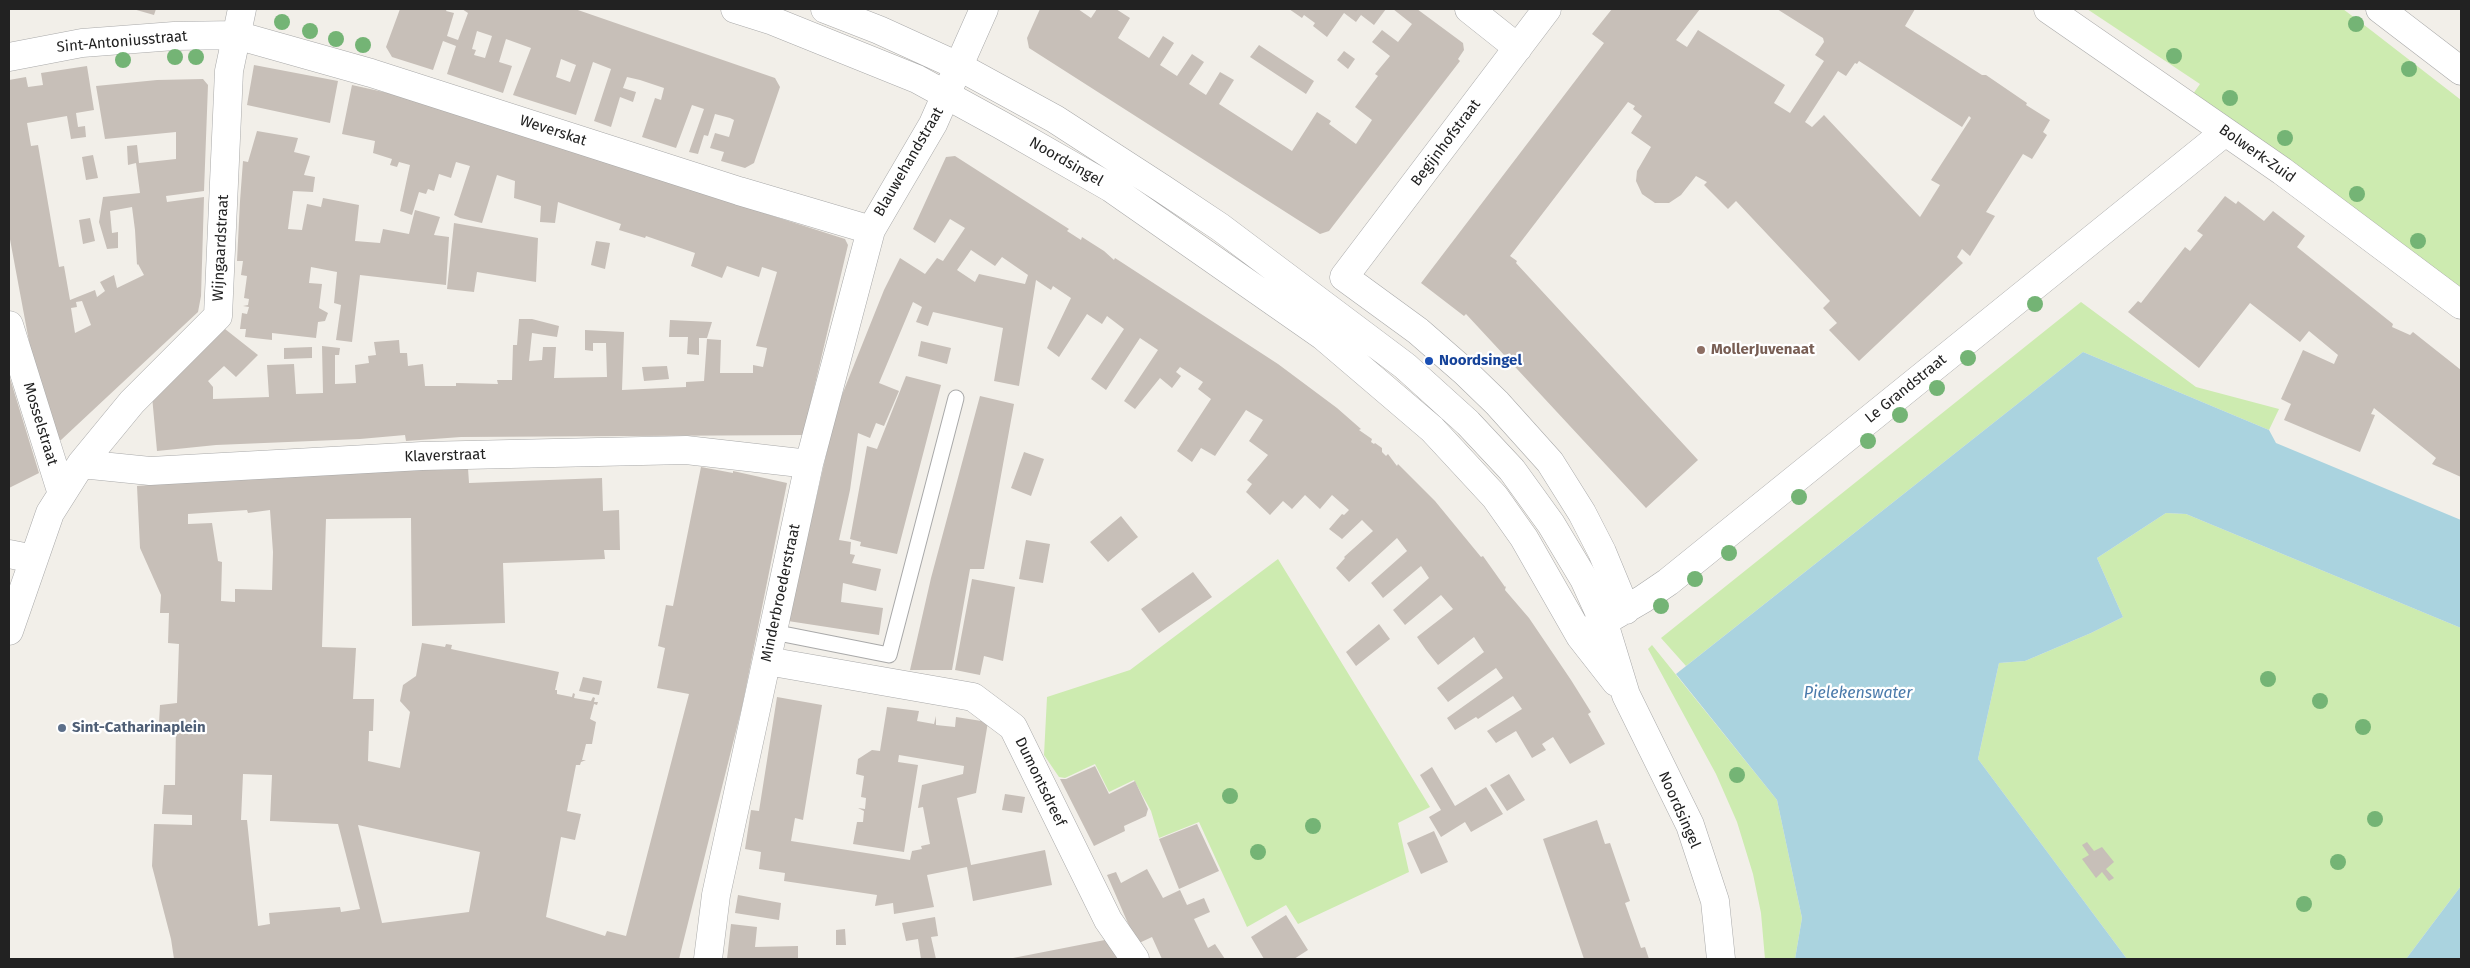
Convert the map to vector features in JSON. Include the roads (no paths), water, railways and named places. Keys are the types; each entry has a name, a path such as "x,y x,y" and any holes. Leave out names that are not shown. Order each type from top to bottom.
{"street":[{"name":"Wijngaardstraat","path":"81,464 132,402 218,316 230,70 242,9"},
{"name":"Noordsingel","path":"735,9 773,21 917,79 1111,188 1323,336 1432,429 1495,496 1524,538 1580,636 1626,695 1690,825 1715,901 1721,959"},
{"name":"Noordsingel","path":"825,9 879,30 958,66 1055,119 1220,227 1405,366 1468,423 1512,470 1550,524 1584,580 1615,617"},
{"name":"Blauwehandstraat","path":"871,230 934,124 984,9"},
{"path":"1469,9 1518,48"},
{"name":"Begijnhofstraat","path":"1344,277 1547,9"},
{"name":"Bolwerk-Zuid","path":"2048,9 2282,171 2461,305"},
{"path":"2380,9 2461,71"},
{"name":"Sint-Antoniusstraat","path":"9,57 82,43 174,36 236,35"},
{"name":"Weverskat","path":"236,35 372,73 739,191 871,230"},
{"name":"Le Grandstraat","path":"1580,636 1615,617 1668,582 2225,132"},
{"name":"Minderbroederstraat","path":"708,959 716,895 809,464 871,230"},
{"name":"Noordsingel","path":"1344,277 1418,331 1458,366 1496,403 1550,462 1582,512 1602,552 1615,617 1626,695"},
{"name":"Mosselstraat","path":"9,325 62,494"},
{"name":"Klaverstraat","path":"81,464 150,471 422,456 686,450 809,464"},
{"path":"9,631 22,557 81,464"},
{"name":"Dumontsdreef","path":"767,661 974,697 1013,727 1108,920 1135,959"}],"lane":[{"path":"773,632 889,655 956,398"}],"water":[{"name":"Pielekenswater","path":"2083,352 2269,430 2276,443 2461,520 2461,628 2186,514 2166,513 2097,558 2123,617 2025,661 1999,663 1978,759 2127,959 1795,959 1802,918 1777,800 1676,674"},
{"path":"2461,886 2461,959 2406,959"}],"place":[{"name":"MollerJuvenaat","path":"1701,350"},
{"name":"Noordsingel","path":"1429,361"},
{"name":"Sint-Catharinaplein","path":"62,728"}]}
